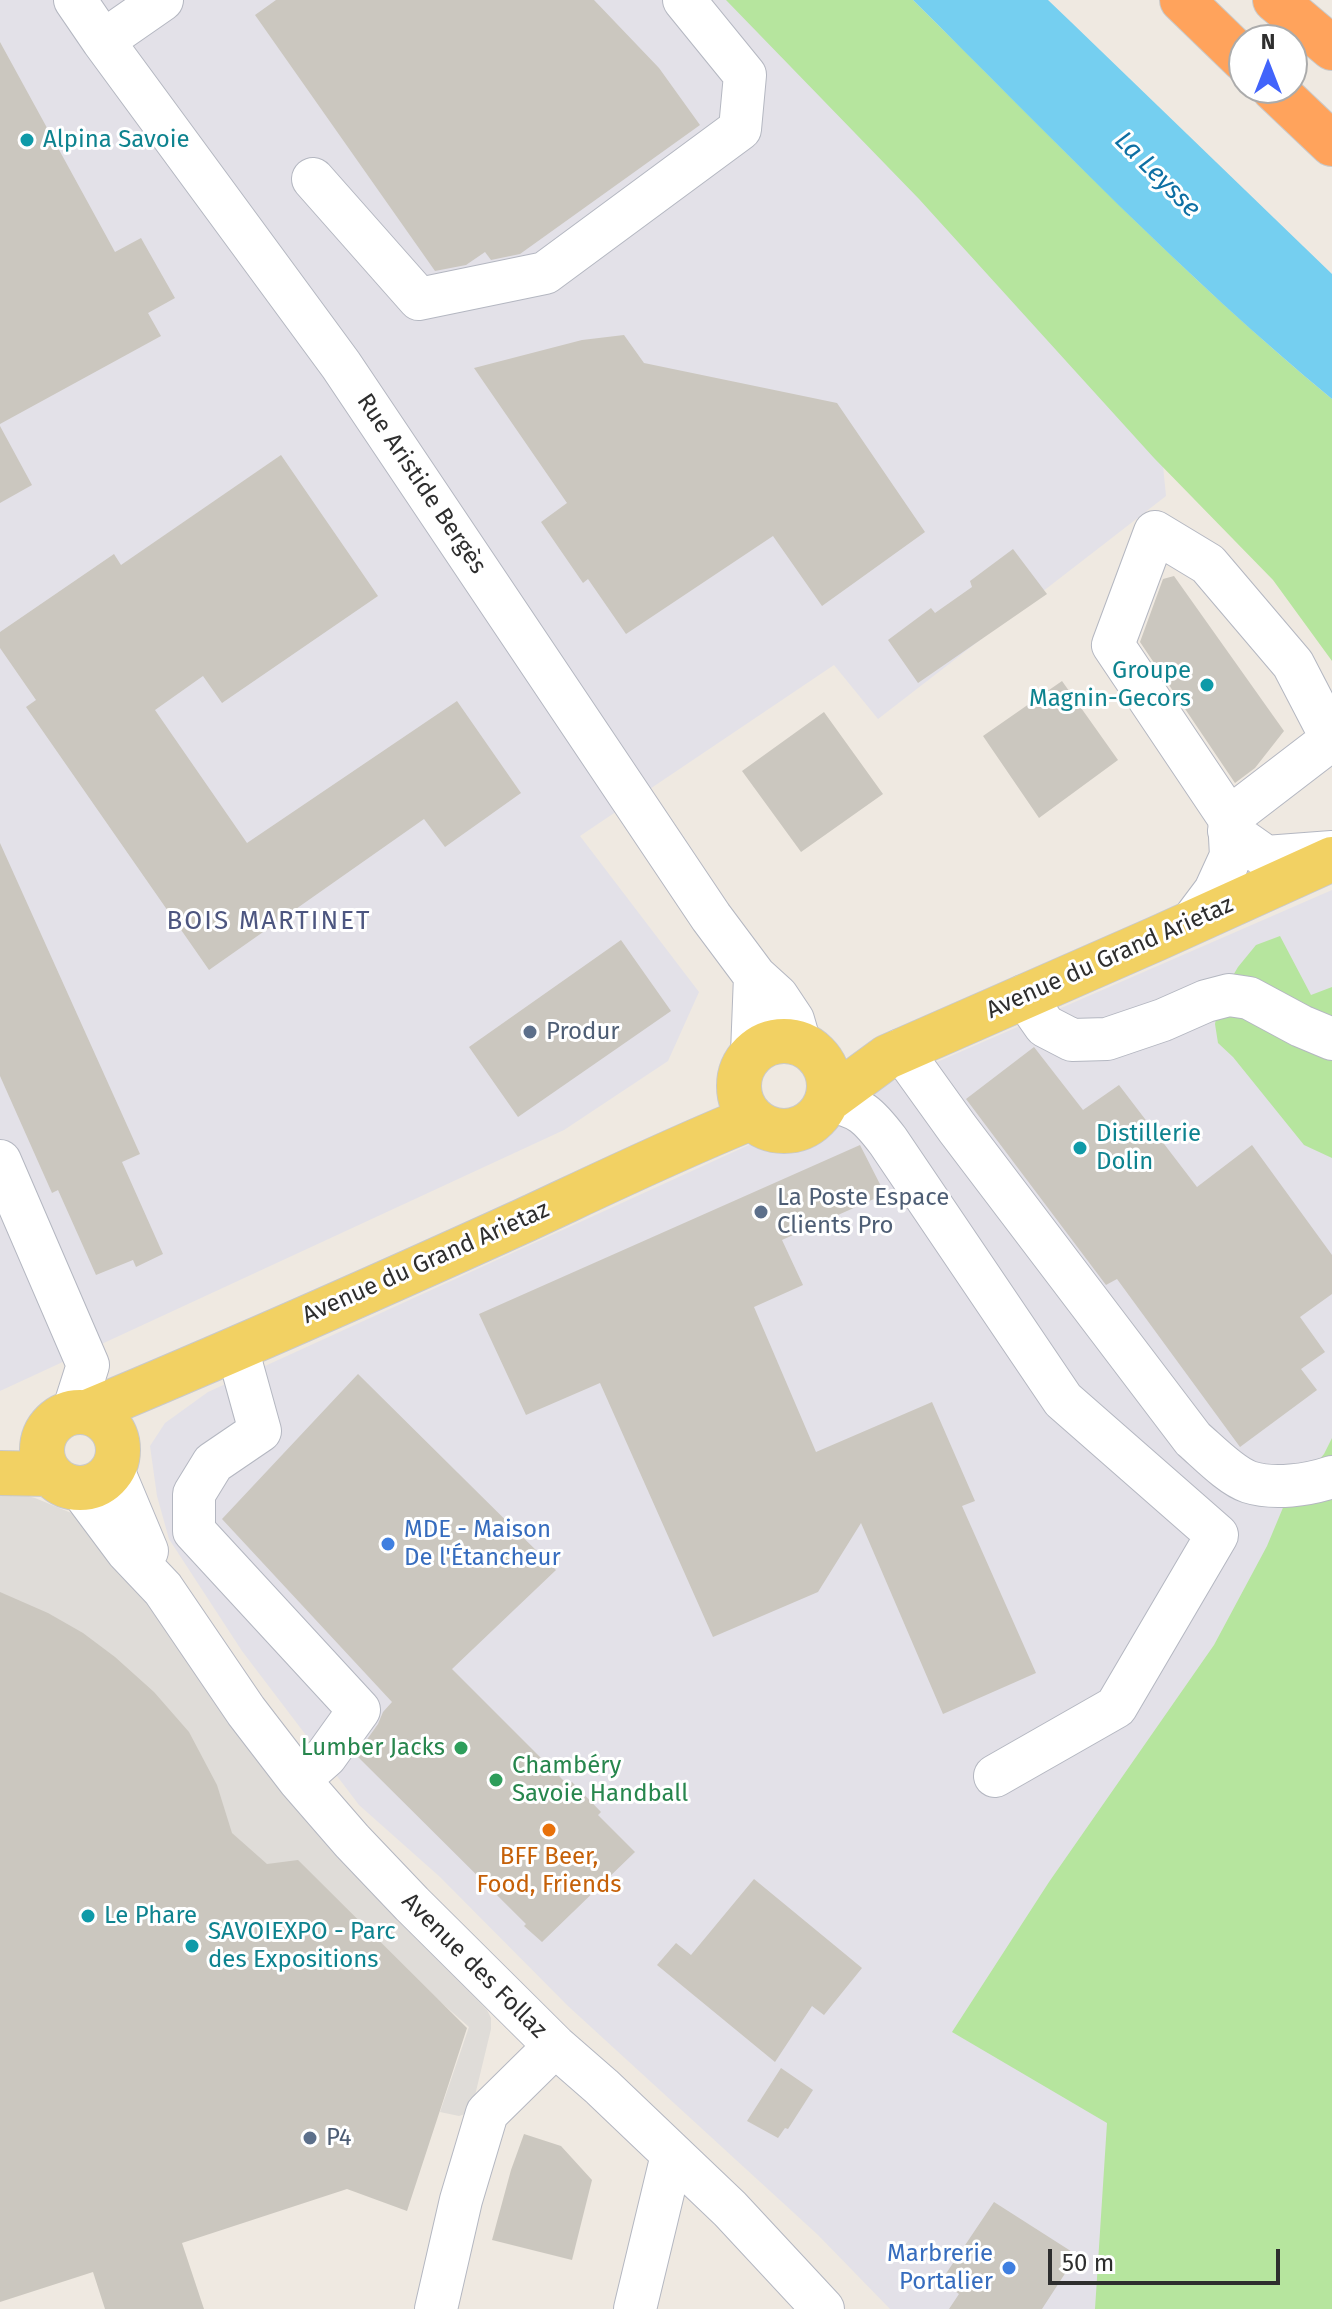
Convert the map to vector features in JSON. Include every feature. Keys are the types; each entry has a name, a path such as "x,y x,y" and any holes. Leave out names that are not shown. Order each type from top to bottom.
{"highway":[{"path":"1182,0 1228,45"},
{"path":"1290,104 1332,144"}],"main road":[{"name":"Avenue du Grand Arietaz","path":"827,1101 894,1053 1332,859"},
{"path":"778,1041 810,1050 827,1070 830,1086 820,1115 794,1131 778,1132 763,1127 747,1085 764,1045 778,1041"},
{"name":"Avenue du Grand Arietaz","path":"810,1050 894,1053"},
{"name":"Avenue du Grand Arietaz","path":"81,1448 157,1402 167,1378 524,1220 683,1145 747,1085"},
{"path":"0,1447 81,1448"},
{"path":"0,1473 81,1448"}],"street":[{"name":"Rue Aristide Bergès","path":"75,0 341,365 702,904 755,976 777,996 810,1050"},
{"path":"103,41 162,0"},
{"path":"313,179 419,299 545,273 740,129 745,75 684,0"},
{"path":"1229,824 1332,739 1293,664 1208,564 1155,532 1113,645 1229,824 1266,857 1332,852"},
{"path":"1191,923 1215,891 1231,856 1229,824"},
{"path":"747,1085 755,976"},
{"path":"1024,996 1045,1026 1072,1040 1107,1039 1229,995 1249,998 1332,1039"},
{"path":"894,1053 967,1141 1193,1439 1248,1482 1276,1485 1318,1482 1332,1477"},
{"path":"827,1101 847,1104 869,1116 1063,1400 1217,1535 1116,1707 995,1776"},
{"path":"0,1161 88,1365 81,1448"},
{"path":"237,1348 260,1431 213,1463 194,1494 194,1531 359,1710 326,1756 299,1780"},
{"name":"Avenue des Follaz","path":"81,1448 127,1551 163,1589 246,1711 299,1780 402,1894 555,2046 730,2209 823,2309"},
{"path":"436,2309 461,2200 487,2113 555,2046"},
{"path":"635,2309 672,2155"}],"shaded area":[{"path":"0,0 763,0 1160,435 1166,496 878,719 834,665 580,836 699,992 668,1061 564,1130 0,1391"},
{"path":"1332,890 1332,2309 890,2309 818,2235 568,2006 440,1877 359,1805 242,1651 169,1539 157,1496 150,1446 165,1423 208,1392 797,1123"},
{"path":"0,1488 35,1498 86,1519 297,1809 487,2010 491,2029 471,2112 459,2116 440,2112 469,2027 386,1954 269,1869 0,1613"}],"green space":[{"path":"726,0 913,0 1170,254 1332,399 1332,661 1273,580 1154,458 919,199"},
{"path":"1280,936 1311,995 1332,987 1332,1158 1304,1145 1233,1057 1218,1043 1215,1024 1220,998 1238,967 1256,945"},
{"path":"1332,1438 1332,2309 1095,2309 1107,2123 952,2032 1049,1882 1214,1645 1267,1546 1287,1498 1324,1454"}],"water":[{"name":"La Leysse","path":"913,0 1048,0 1332,274 1332,399 1170,255"}],"building":[{"path":"276,0 594,0 659,68 700,125 520,254 491,260 485,252 466,265 435,271 255,15"},
{"name":"Alpina Savoie","path":"0,42 115,252 141,238 175,298 148,313 161,336 0,424"},
{"path":"624,335 644,363 837,403 925,532 822,606 773,536 626,634 588,579 583,583 541,522 567,503 474,368 582,340"},
{"path":"0,426 32,485 0,503"},
{"path":"281,455 378,596 222,703 203,676 155,710 247,843 457,701 521,793 445,847 424,819 209,970 26,707 36,700 0,648 0,632 114,554 121,565"},
{"path":"1013,549 1047,594 918,683 888,640 931,608 935,613 972,587 970,581"},
{"name":"Groupe Magnin-Gecors","path":"1174,576 1284,731 1255,768 1235,783 1140,642 1163,579"},
{"path":"1062,681 1118,760 1039,818 983,736"},
{"path":"824,712 883,794 801,852 742,771"},
{"path":"0,843 140,1154 122,1162 163,1254 136,1267 133,1260 96,1275 58,1190 52,1193 0,1076"},
{"path":"621,940 671,1011 518,1117 469,1047"},
{"path":"1034,1047 1083,1110 1119,1085 1197,1187 1252,1145 1332,1255 1332,1294 1300,1317 1325,1352 1301,1369 1317,1390 1240,1447 1117,1279 1106,1285 966,1099"},
{"path":"860,1145 885,1194 782,1240 803,1285 754,1307 816,1452 932,1402 975,1501 962,1506 1036,1673 943,1714 861,1523 818,1592 713,1637 600,1383 526,1415 479,1314"},
{"name":"MDE - Maison De l'Étancheur","path":"358,1374 556,1570 452,1669 568,1785 572,1782 601,1812 598,1815 635,1852 542,1942 356,1755 392,1702 222,1519"},
{"name":"SAVOIEXPO - Parc des Expositions","path":"0,1592 48,1613 83,1633 154,1692 189,1732 217,1785 232,1833 267,1864 298,1860 467,2028 407,2211 347,2189 182,2243 204,2309 105,2309 93,2272 0,2302"},
{"path":"754,1879 862,1968 824,2015 812,2006 775,2062 657,1965 676,1943 691,1955"},
{"path":"781,2068 813,2090 788,2129 785,2128 778,2138 747,2121"},
{"path":"524,2134 561,2146 592,2180 572,2260 492,2240"},
{"name":"Marbrerie Portalier","path":"994,2202 1077,2255 1042,2309 949,2309 959,2294 941,2281"}],"place":[{"name":"Alpina Savoie","path":"27,140"},
{"name":"Groupe Magnin-Gecors","path":"1207,685"},
{"name":"Produr","path":"530,1032"},
{"name":"Distillerie Dolin","path":"1080,1148"},
{"name":"La Poste Espace Clients Pro","path":"761,1212"},
{"name":"MDE - Maison De l'Étancheur","path":"388,1544"},
{"name":"Lumber Jacks","path":"461,1748"},
{"name":"Chambéry Savoie Handball","path":"496,1780"},
{"name":"BFF Beer, Food, Friends","path":"549,1830"},
{"name":"Le Phare","path":"88,1916"},
{"name":"SAVOIEXPO - Parc des Expositions","path":"192,1946"},
{"name":"P4","path":"310,2138"},
{"name":"Marbrerie Portalier","path":"1009,2268"}],"district":[{"name":"BOIS MARTINET","path":"269,922"}]}
